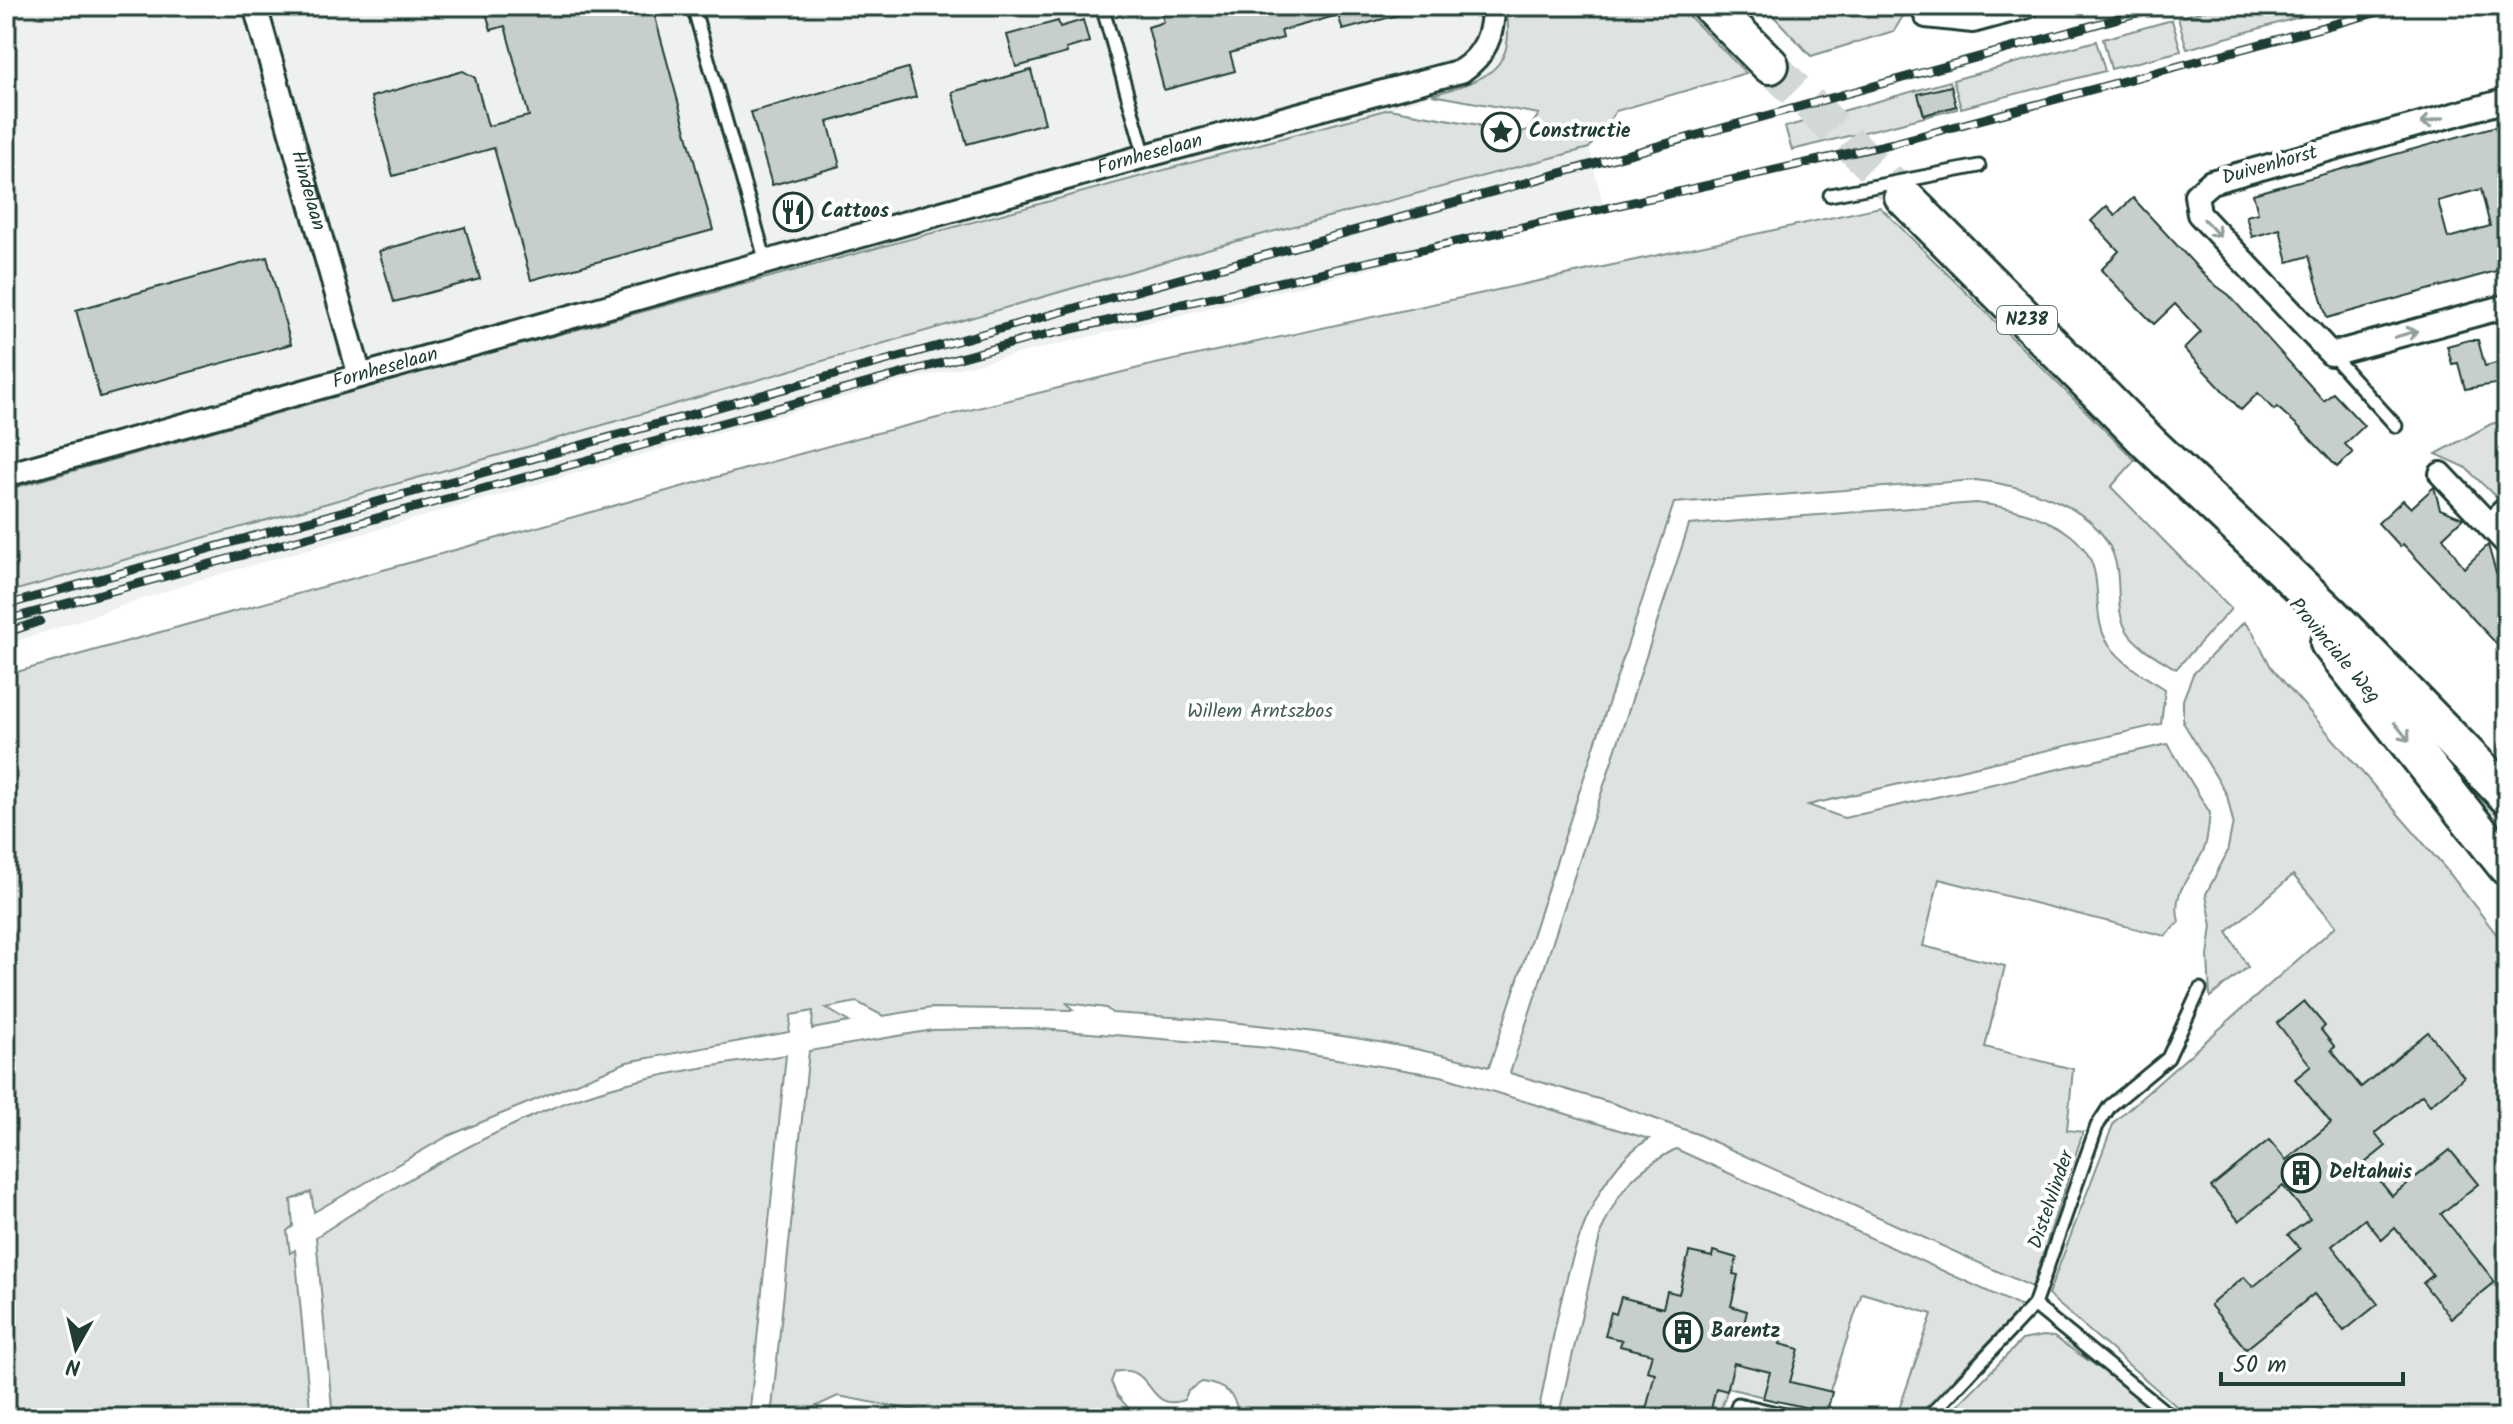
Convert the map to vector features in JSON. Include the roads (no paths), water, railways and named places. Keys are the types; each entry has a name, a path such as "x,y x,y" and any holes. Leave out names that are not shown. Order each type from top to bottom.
{"main road":[{"path":"1711,6 1770,65"},
{"name":"Provinciale Weg","path":"1903,196 2150,444 2330,614 2507,796"},
{"name":"Provinciale Weg","path":"2150,444 2317,629 2439,777 2507,867"}],"street":[{"name":"Hindelaan","path":"255,6 360,376"},
{"name":"Fornheselaan","path":"6,475 1145,156 1461,71 1475,62 1488,41 1493,6"},
{"path":"1926,11 1973,21 2028,6"},
{"name":"Duivenhorst","path":"2331,354 2199,214 2196,195 2211,182 2507,100"},
{"path":"2331,354 2507,306"},
{"path":"2441,474 2507,544"},
{"path":"2489,525 2507,508"}],"lane":[{"path":"693,6 766,262"},
{"path":"1102,6 1145,156"},
{"path":"1830,195 1979,166"},
{"name":"Duivenhorst","path":"2331,354 2396,426"},
{"name":"Distelvlinder","path":"1928,1418 2034,1305 2097,1126 2110,1106 2168,1058 2200,989"},
{"path":"2034,1305 2173,1418"},
{"path":"1734,1418 1738,1404 1798,1418"}],"tunnel":[{"path":"1770,65 1903,196"}],"railway":[{"path":"6,605 2162,6"},
{"path":"6,620 1032,338 1894,143 2401,6"},
{"path":"6,633 40,621"}],"place":[{"name":"Constructie","path":"1501,132"},
{"name":"Cattoos","path":"793,212"},
{"name":"Deltahuis","path":"2301,1173"},
{"name":"Barentz","path":"1683,1332"}],"park label":[{"name":"Willem Arntszbos","path":"1260,712"}]}
